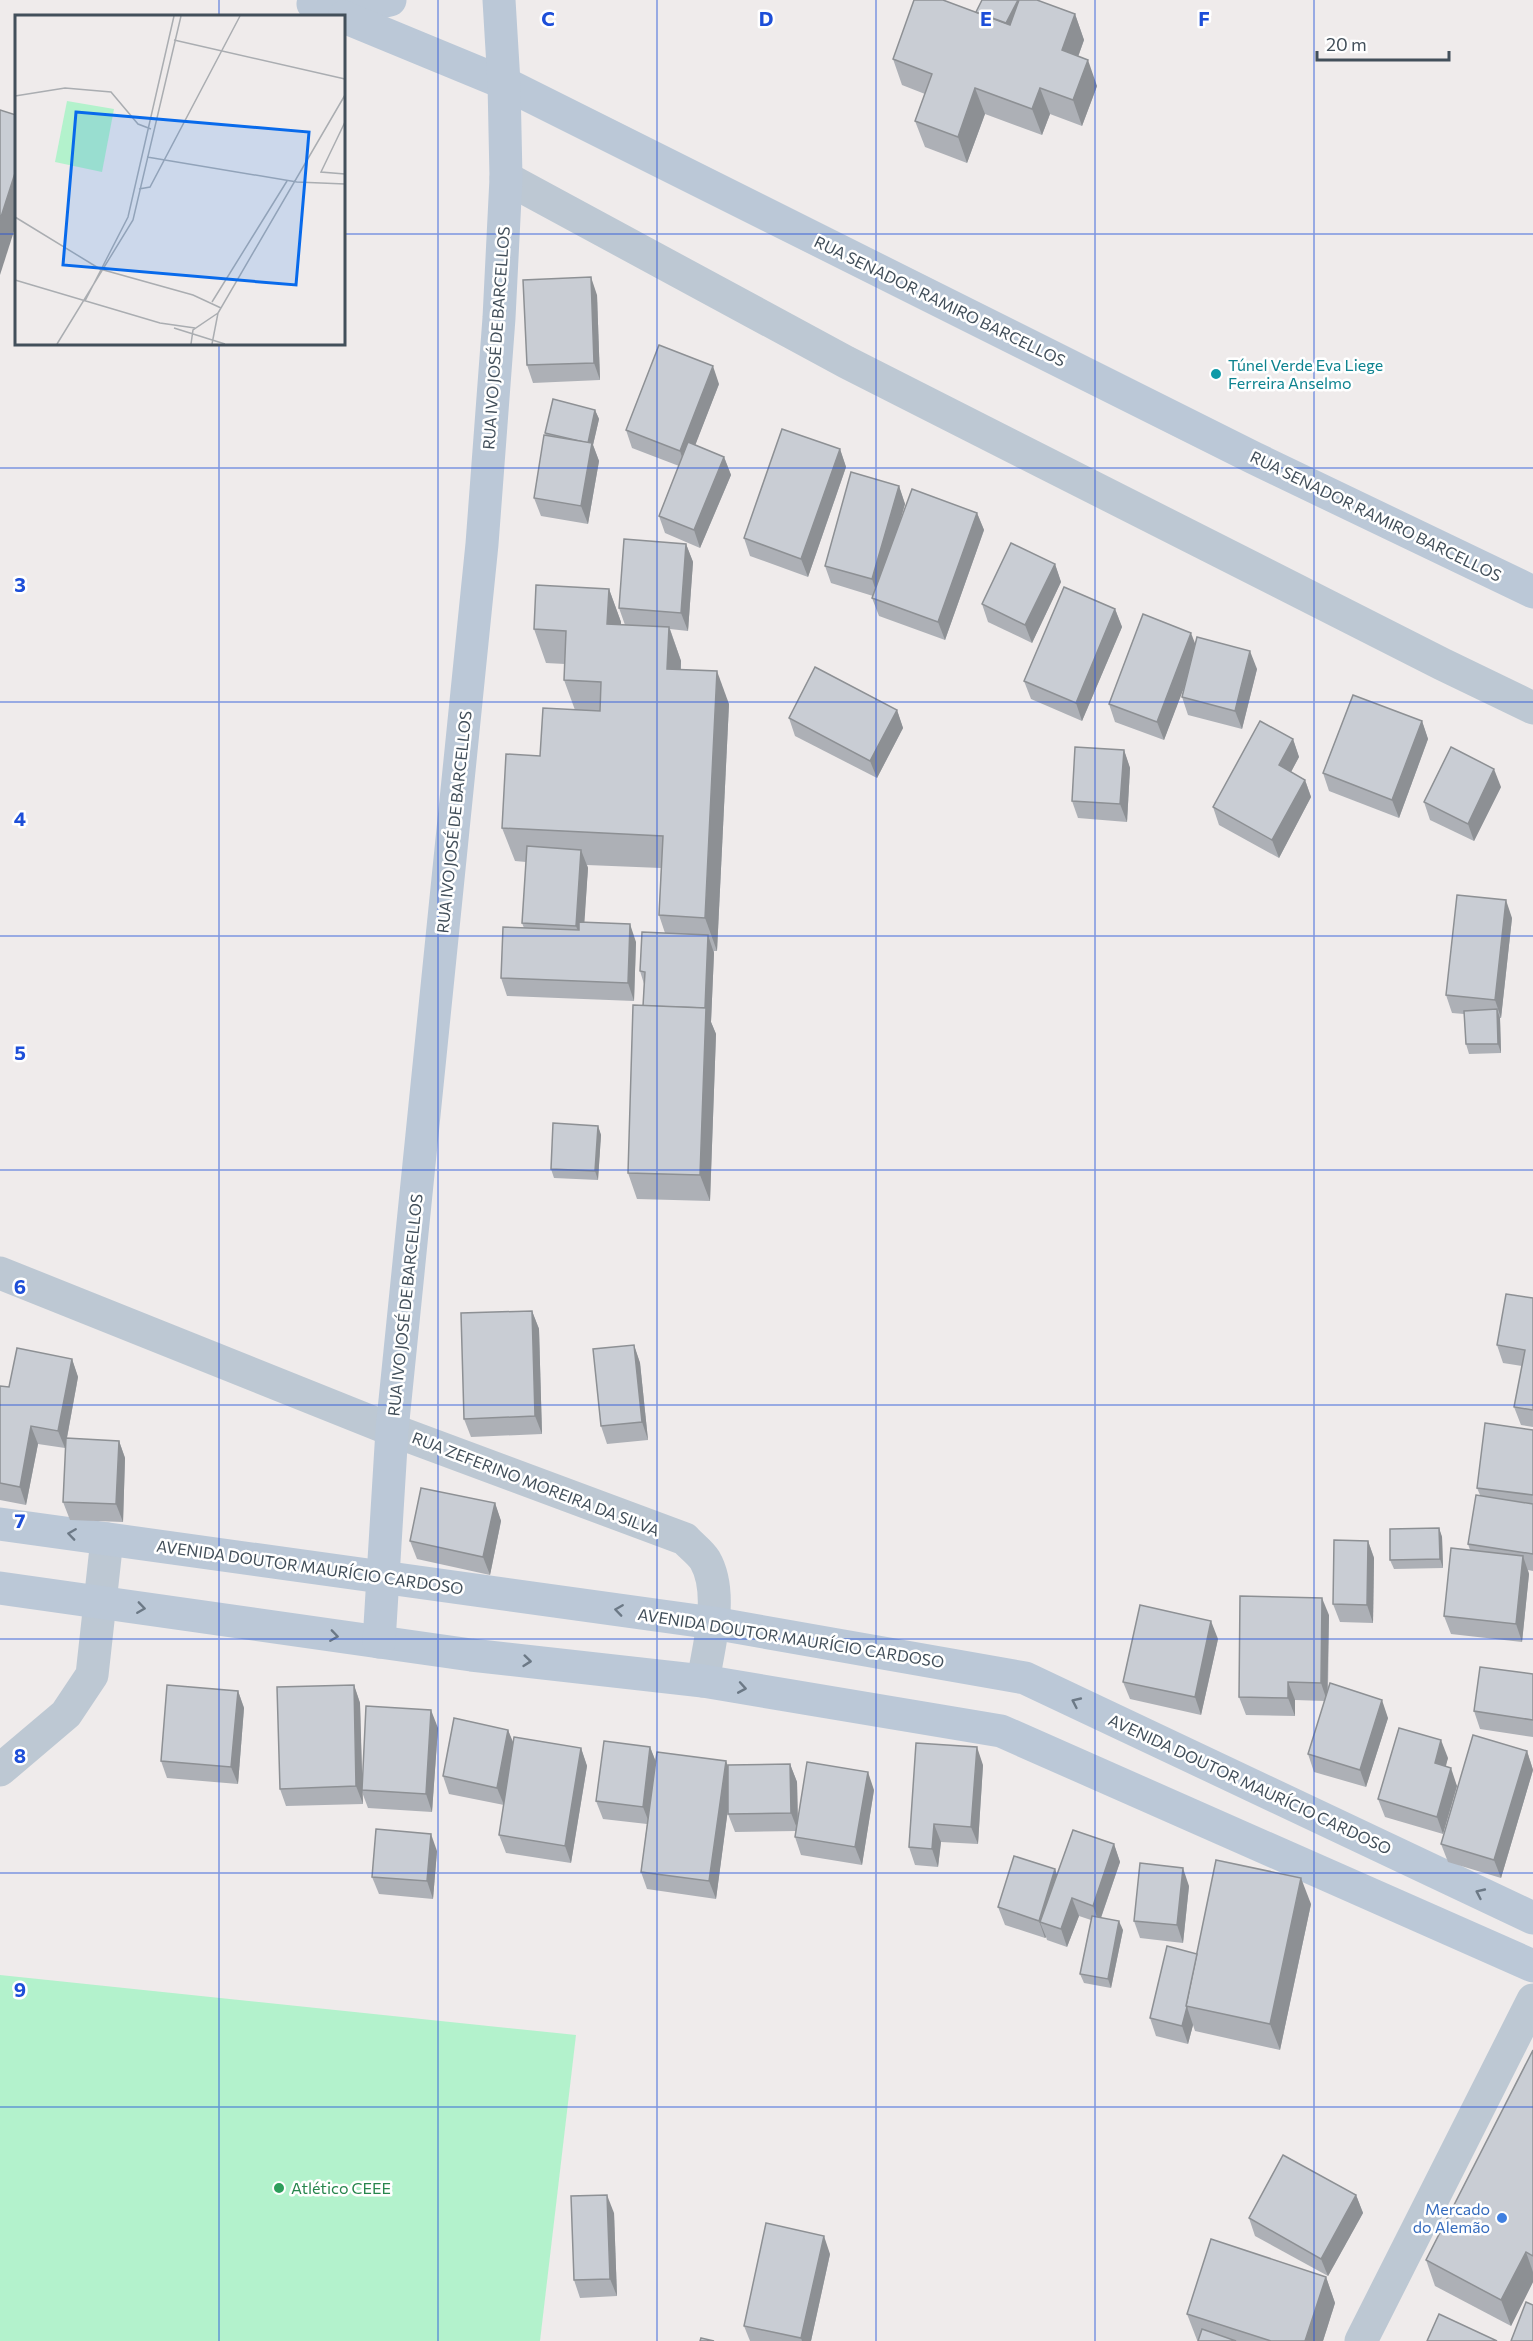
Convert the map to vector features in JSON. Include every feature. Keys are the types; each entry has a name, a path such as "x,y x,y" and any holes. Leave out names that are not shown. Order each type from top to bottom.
{"street":[{"path":"309,2 351,9 390,0"},
{"name":"RUA IVO JOSÉ DE BARCELLOS","path":"379,1642 392,1430 482,544 499,318 506,178 504,83 498,0"},
{"name":"RUA SENADOR RAMIRO BARCELLOS","path":"309,2 338,15"},
{"name":"RUA SENADOR RAMIRO BARCELLOS","path":"345,18 504,83 598,132 1243,452 1533,592"},
{"path":"506,178 846,362 1533,708"},
{"name":"RUA ZEFERINO MOREIRA DA SILVA","path":"0,1273 392,1430 685,1539 704,1559 713,1581 714,1623 703,1681"},
{"name":"AVENIDA DOUTOR MAURÍCIO CARDOSO","path":"0,1524 714,1623 1025,1678 1533,1918"},
{"path":"0,1770 66,1714 92,1675 107,1539"},
{"path":"0,1588 379,1642 703,1681 1001,1731 1533,1966"},
{"path":"1361,2341 1533,2000"}],"green space":[{"name":"Atlético CEEE","path":"0,1975 576,2035 540,2341 0,2341"}],"building":[{"path":"914,0 943,0 1010,25 1019,0 1037,0 1075,14 1062,50 1088,60 1073,100 1040,88 1032,109 975,88 958,137 915,121 932,74 893,59"},
{"path":"982,0 1018,0 1006,23 976,12"},
{"path":"0,110 15,115 15,173 0,220"},
{"path":"591,277 594,363 527,365 523,280"},
{"path":"659,345 713,366 680,451 626,430"},
{"path":"553,399 595,410 588,443 545,433"},
{"path":"782,429 840,449 801,559 744,538"},
{"path":"544,435 592,443 581,506 534,498"},
{"path":"688,442 724,457 694,530 659,516"},
{"path":"851,472 899,486 872,579 825,566"},
{"path":"912,489 977,513 938,622 872,598"},
{"path":"624,539 686,544 681,613 619,608"},
{"path":"1011,543 1055,564 1025,625 982,604"},
{"path":"536,585 609,589 607,624 669,627 667,669 717,671 705,918 659,915 663,836 502,828 506,754 540,756 543,708 600,711 601,682 564,680 566,631 534,629"},
{"path":"1064,587 1115,609 1076,703 1024,681"},
{"path":"1143,614 1191,633 1157,722 1109,704"},
{"path":"1197,637 1250,651 1235,711 1182,697"},
{"path":"815,667 897,710 870,761 789,718"},
{"path":"1353,695 1422,721 1392,800 1323,773"},
{"path":"1260,721 1293,739 1279,765 1305,780 1272,840 1213,807"},
{"path":"1075,747 1124,750 1120,804 1072,801"},
{"path":"1451,747 1494,769 1468,824 1424,802"},
{"path":"527,846 581,850 576,926 522,923"},
{"path":"1457,895 1506,900 1495,1000 1446,995"},
{"path":"579,922 630,924 628,983 501,978 503,927 579,930"},
{"path":"642,932 708,935 705,1008 643,1006 645,972 640,971"},
{"path":"633,1005 706,1008 700,1175 628,1173"},
{"path":"1497,1009 1498,1044 1466,1044 1464,1011"},
{"path":"553,1123 598,1126 595,1171 551,1169"},
{"path":"1506,1294 1533,1298 1533,1410 1514,1407 1525,1350 1497,1345"},
{"path":"532,1311 535,1416 464,1419 461,1313"},
{"path":"634,1345 642,1422 601,1426 593,1349"},
{"path":"17,1348 72,1359 58,1431 31,1426 20,1487 0,1483 0,1386 9,1387"},
{"path":"1485,1423 1533,1430 1533,1495 1477,1488"},
{"path":"66,1438 119,1441 116,1504 63,1502"},
{"path":"421,1488 495,1503 483,1557 410,1541"},
{"path":"1476,1495 1533,1504 1533,1554 1468,1544"},
{"path":"1439,1528 1440,1559 1390,1560 1390,1529"},
{"path":"1334,1540 1368,1541 1367,1605 1333,1604"},
{"path":"1451,1548 1523,1556 1516,1624 1444,1616"},
{"path":"1240,1596 1322,1598 1321,1683 1288,1682 1288,1698 1239,1697"},
{"path":"1140,1605 1211,1621 1195,1697 1123,1682"},
{"path":"1480,1667 1533,1674 1533,1720 1474,1711"},
{"path":"1330,1683 1382,1700 1360,1770 1308,1754"},
{"path":"167,1685 238,1691 231,1767 161,1761"},
{"path":"354,1685 356,1786 280,1789 277,1687"},
{"path":"366,1706 431,1710 426,1794 362,1790"},
{"path":"454,1718 508,1730 497,1788 443,1776"},
{"path":"1399,1728 1441,1740 1435,1763 1451,1768 1437,1817 1378,1799"},
{"path":"1473,1735 1527,1751 1494,1860 1441,1844"},
{"path":"514,1737 581,1748 565,1846 499,1835"},
{"path":"604,1741 650,1747 643,1807 596,1801"},
{"path":"916,1743 977,1747 971,1827 934,1824 932,1849 909,1847"},
{"path":"657,1752 726,1761 709,1881 641,1872"},
{"path":"807,1762 868,1772 855,1847 795,1837"},
{"path":"790,1764 791,1813 728,1814 728,1765"},
{"path":"376,1829 431,1834 427,1881 372,1877"},
{"path":"1073,1830 1114,1844 1093,1906 1072,1898 1061,1929 1040,1922"},
{"path":"1014,1856 1055,1869 1039,1921 998,1907"},
{"path":"1216,1860 1301,1878 1270,2024 1186,2006"},
{"path":"1140,1863 1183,1868 1177,1925 1134,1921"},
{"path":"1092,1916 1119,1921 1108,1979 1080,1974"},
{"path":"1167,1946 1197,1954 1182,2026 1150,2018"},
{"name":"Mercado do Alemão","path":"1533,2050 1533,2256 1526,2252 1501,2300 1426,2260"},
{"path":"1283,2155 1356,2195 1321,2259 1249,2218"},
{"path":"607,2195 610,2279 574,2280 571,2196"},
{"path":"766,2223 824,2236 801,2338 744,2326"},
{"path":"1211,2239 1326,2277 1305,2341 1271,2341 1187,2314"},
{"path":"1526,2302 1533,2305 1533,2341 1511,2341"},
{"path":"1439,2314 1497,2341 1427,2341"},
{"path":"1202,2329 1236,2341 1198,2341"}],"place":[{"name":"Túnel Verde Eva Liege Ferreira Anselmo","path":"1216,374"},
{"name":"Atlético CEEE","path":"279,2188"},
{"name":"Mercado do Alemão","path":"1502,2218"}]}
